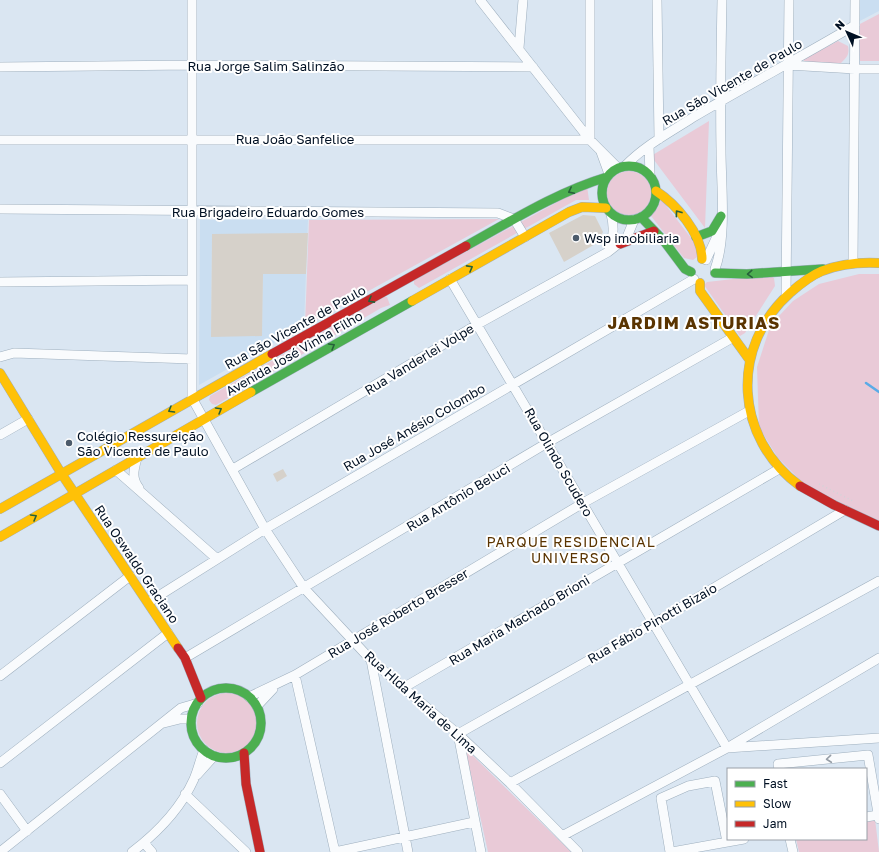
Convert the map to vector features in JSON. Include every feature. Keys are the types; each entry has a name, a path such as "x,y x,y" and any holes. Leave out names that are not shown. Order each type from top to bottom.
{"street":[{"path":"192,0 192,398"},
{"path":"480,0 590,140 601,151 622,167"},
{"path":"519,48 523,0"},
{"path":"590,0 590,140"},
{"path":"657,0 659,139"},
{"path":"608,211 622,219 638,219 654,231 685,269 695,278 709,281 719,256 722,216 720,101 722,0"},
{"path":"786,294 789,0"},
{"path":"853,263 855,0"},
{"name":"Rua São Vicente de Paulo","path":"622,167 659,139 720,101 788,65 855,26"},
{"name":"Rua Jorge Salim Salinzão","path":"0,67 192,65 533,67"},
{"path":"788,65 855,70 879,69"},
{"name":"Rua João Sanfelice","path":"0,140 590,140"},
{"path":"649,146 650,175"},
{"path":"601,151 608,175"},
{"path":"608,252 614,237 614,226 602,198 602,187 608,175 622,167 638,167 650,175 654,182 656,191 653,206 638,219"},
{"name":"Rua São Vicente de Paulo","path":"0,509 192,398 397,297 514,220 584,184 608,175"},
{"path":"656,191 668,198 696,237 704,260"},
{"name":"Avenida José Vinha Filho","path":"0,537 203,419 414,287 450,279 569,212 582,207 595,206 608,211"},
{"name":"Rua Brigadeiro Eduardo Gomes","path":"0,209 192,212 498,213 514,220"},
{"path":"696,237 712,232 722,216"},
{"name":"Rua Vanderlei Volpe","path":"233,469 478,324 608,252 620,244 638,219"},
{"path":"514,220 525,237"},
{"path":"704,260 721,228"},
{"path":"620,244 654,231"},
{"path":"714,271 710,262 704,260 695,262 695,278 700,290 732,338 749,359"},
{"path":"714,271 776,273 826,269 853,263 879,263"},
{"path":"826,269 786,294 768,316 756,339 749,359 747,393 749,411 757,438 780,469 803,488 879,526"},
{"path":"776,273 781,276 786,284"},
{"name":"Rua José Anésio Colombo","path":"149,602 216,558 695,278"},
{"name":"Rua Olindo Scudero","path":"450,279 514,384 547,443 584,503 653,624 727,748"},
{"path":"0,282 192,280"},
{"name":"Rua Antônio Beluci","path":"185,658 547,443 732,338"},
{"path":"0,357 14,353 192,359"},
{"name":"Rua Oswaldo Graciano","path":"0,373 61,473 149,602 185,658 191,669 199,701"},
{"name":"Rua Hlda Maria de Lima","path":"192,398 233,469 265,529 304,588 371,660 458,734 510,783 578,852"},
{"name":"Rua José Roberto Bresser","path":"249,697 277,685 584,503 749,411"},
{"path":"0,436 28,419"},
{"path":"137,458 133,472 135,483 143,494"},
{"name":"Rua Maria Machado Brioni","path":"404,688 617,562 780,469"},
{"path":"116,470 216,558"},
{"name":"Rua Fábio Pinotti Bizaio","path":"458,734 653,624 845,510"},
{"path":"0,676 130,576"},
{"path":"510,783 879,580"},
{"path":"0,763 168,633"},
{"path":"562,836 727,748 879,658"},
{"path":"371,660 408,852"},
{"name":"Rua Oswaldo Graciano","path":"191,669 214,690"},
{"path":"295,674 335,852 474,822"},
{"name":"Rua José Roberto Bresser","path":"257,706 277,685"},
{"path":"0,852 181,708 199,701 214,690 232,688 249,697 257,706 260,716 258,737 252,746 232,764"},
{"path":"199,701 191,719 194,736 204,750 232,764 246,784"},
{"path":"162,723 180,719 191,719"},
{"path":"458,734 481,852"},
{"path":"727,748 879,738"},
{"path":"194,779 204,750"},
{"path":"244,753 246,784 260,852"},
{"path":"778,767 868,754 879,817 867,817"},
{"path":"132,852 144,843 169,817 194,779 214,756"},
{"path":"727,842 715,781 688,786 661,798 671,852 738,840"},
{"path":"0,794 27,831"},
{"path":"185,794 246,852"},
{"path":"790,840 793,852"},
{"path":"144,843 152,852"}],"path":[{"path":"813,481 859,504"}],"shaded area":[{"path":"857,0 879,0 879,11 856,23"},
{"path":"879,14 879,61 860,61 858,25"},
{"path":"838,41 848,46 847,56 840,64 804,62 804,59"},
{"path":"709,121 705,228 651,156"},
{"path":"625,171 633,171 638,172 645,177 650,184 650,202 645,209 638,214 625,215 617,212 610,205 607,197 607,189 610,181 617,174"},
{"path":"587,186 589,200 576,200 419,288 414,284 414,280"},
{"path":"661,199 698,247 697,257 693,260 684,258 651,216 658,207"},
{"path":"499,219 305,326 309,220"},
{"path":"200,220 308,220 306,273 304,326 199,385","holes":["307,233 306,273 273,234","212,234 263,234 262,336 211,336"]},
{"path":"859,274 879,274 879,522 805,485 778,458 759,427 757,367 769,330 778,317 793,301 819,284"},
{"path":"768,275 774,278 775,286 745,333 740,336 704,285 707,282"},
{"path":"384,297 387,297 390,305 381,308 216,405 212,404 209,400 210,396"},
{"path":"227,693 244,698 252,706 257,723 252,740 244,748 227,753 210,748 202,740 197,723 202,706 210,698"},
{"path":"465,748 571,852 488,852"},
{"path":"875,819 879,852 799,852 796,840 867,840 867,820"}],"building":[{"name":"Wsp imobiliaria","path":"583,215 595,216 603,232 597,243 564,262 549,233"},
{"path":"308,233 306,274 263,274 262,336 211,337 212,234"},
{"path":"283,469 287,476 277,482 273,474"}],"waterway":[{"path":"866,383 879,392"}],"traffic: fast":[{"path":"624,166 634,166 644,170 652,178 656,188 656,193 656,198 652,208 644,216 634,220 624,220 614,216 606,208 602,198 602,188 606,178 614,170 624,166"},
{"path":"466,246 552,199 588,183 607,177"},
{"path":"696,237 712,231 721,216"},
{"path":"641,217 664,241 685,269 691,272"},
{"path":"715,273 747,274 823,269"},
{"path":"251,392 412,301"},
{"path":"226,688 239,691 251,698 258,710 261,723 258,736 251,748 239,755 226,758 213,755 201,748 194,736 191,723 194,710 201,698 213,691 226,688"}],"traffic: slow":[{"path":"656,191 672,204 693,230 701,249 702,259"},
{"path":"412,301 569,212 582,207 606,208"},
{"path":"800,486 778,466 762,444 752,419 748,392 749,365 757,339 770,315 790,293 809,278 822,271 843,265 857,263 879,263"},
{"path":"700,283 700,291 749,359"},
{"path":"0,509 272,354"},
{"path":"0,373 61,473 178,648"},
{"path":"0,537 251,392"}],"traffic: jam":[{"path":"620,244 654,231"},
{"path":"272,354 466,246"},
{"path":"800,486 834,505 879,526"},
{"path":"178,648 185,658 201,698"},
{"path":"244,753 246,784 260,852"}],"place":[{"name":"Wsp imobiliaria","path":"576,238"},
{"name":"Colégio Ressureição São Vicente de Paulo","path":"69,443"}],"district":[{"name":"JARDIM ASTURIAS","path":"694,322"},
{"name":"PARQUE RESIDENCIAL UNIVERSO","path":"571,550"}]}
